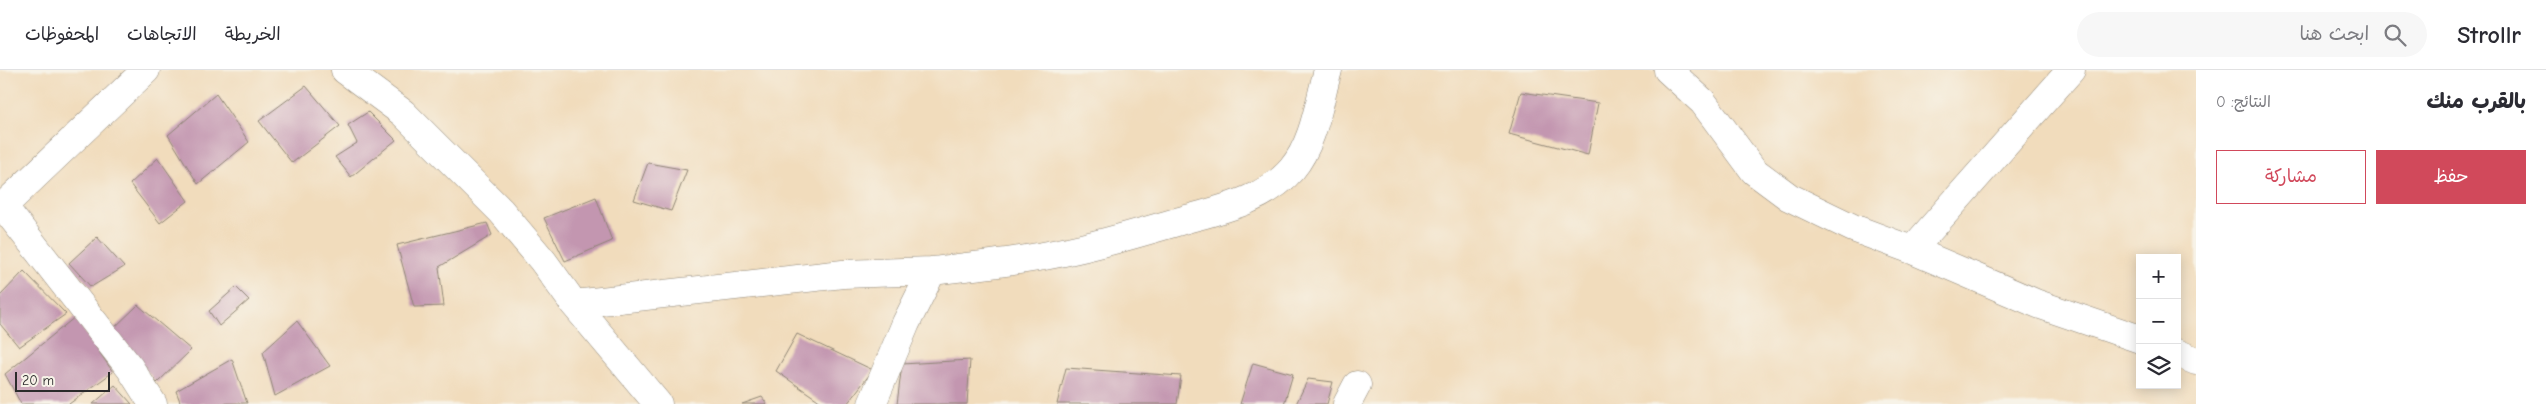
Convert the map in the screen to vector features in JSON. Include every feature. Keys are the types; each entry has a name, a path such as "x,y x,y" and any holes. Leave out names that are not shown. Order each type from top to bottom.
{"street":[{"path":"146,70 1,208 130,368 153,404"},
{"path":"345,70 402,113 501,211 543,261 574,304 658,404"},
{"path":"574,304 833,275 932,272 1026,259 1112,241 1218,210 1251,198 1276,185 1300,158 1315,121 1328,70"},
{"path":"1668,70 1703,102 1754,171 1789,197 1853,228 1912,250 2038,304 2136,338"},
{"path":"1912,250 2071,70"},
{"path":"872,404 906,323 932,272"},
{"path":"2181,355 2196,361"}],"building":[{"path":"306,86 340,126 292,163 259,121"},
{"path":"1521,92 1598,103 1588,155 1509,134"},
{"path":"216,94 249,142 198,184 168,135"},
{"path":"368,112 396,140 351,177 335,157 357,143 348,125"},
{"path":"158,158 188,201 160,223 130,184"},
{"path":"648,163 687,170 671,211 634,200"},
{"path":"596,197 612,241 565,261 544,218"},
{"path":"487,223 492,235 439,267 444,306 414,307 397,245"},
{"path":"97,237 124,267 91,287 69,263"},
{"path":"24,271 66,314 19,347 0,324 0,296"},
{"path":"236,287 249,300 219,326 209,311"},
{"path":"138,305 191,350 157,383 112,330"},
{"path":"75,317 113,372 69,404 21,404 5,374"},
{"path":"297,321 330,366 275,396 263,352"},
{"path":"797,334 873,370 847,404 824,404 776,371"},
{"path":"232,359 247,403 181,404 176,391"},
{"path":"970,360 967,404 897,404 902,364"},
{"path":"1253,363 1293,374 1284,404 1240,404"},
{"path":"1066,368 1181,376 1177,404 1057,404"},
{"path":"1308,379 1333,382 1327,404 1296,404"},
{"path":"115,385 132,404 93,404"},
{"path":"762,397 767,404 742,404"}]}
